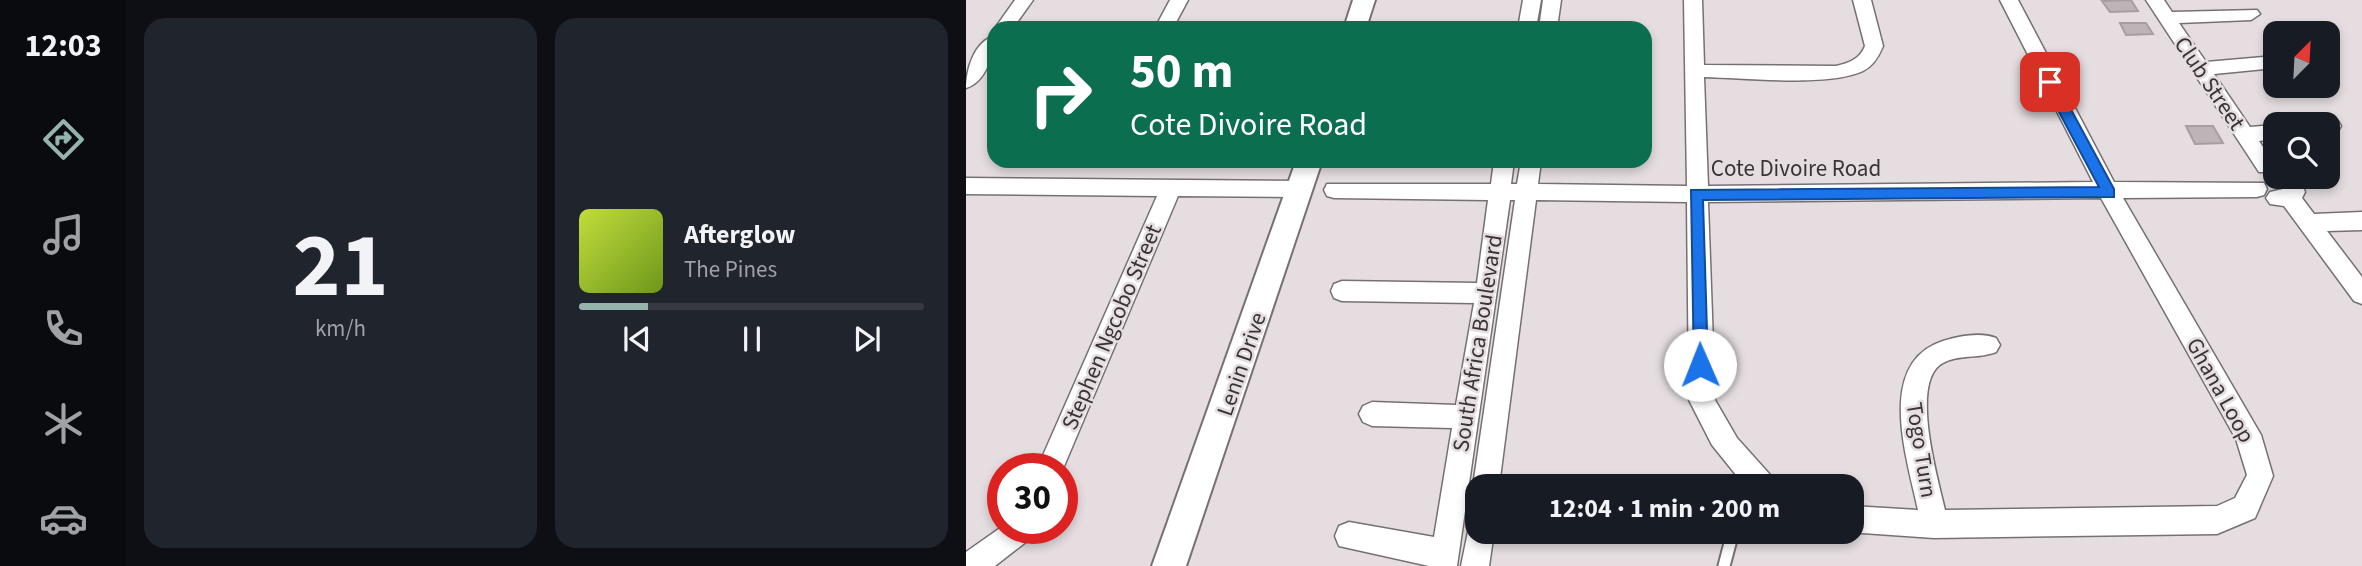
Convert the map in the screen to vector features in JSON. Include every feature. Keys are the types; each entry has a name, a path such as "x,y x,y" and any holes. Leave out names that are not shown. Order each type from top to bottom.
{"street":[{"path":"1009,21 1024,0"},
{"path":"1168,21 1179,0"},
{"path":"1357,21 1364,0"},
{"path":"1528,21 1532,0"},
{"path":"1549,21 1552,0"},
{"path":"1693,0 1702,400 1712,426 1728,449 1752,474"},
{"path":"1694,71 1836,72 1856,67 1864,63 1874,46 1861,0"},
{"name":"Ghana Loop","path":"1864,521 1934,524 2217,520 2245,508 2255,492 2260,476 2248,435 2109,193 2009,0"},
{"name":"Club Street","path":"2155,0 2244,135 2263,159"},
{"path":"2166,18 2250,14"},
{"path":"966,81 987,59"},
{"path":"2200,69 2263,63"},
{"path":"2244,135 2263,133"},
{"name":"South Africa Boulevard","path":"1444,559 1487,293 1503,168"},
{"name":"South Africa Boulevard","path":"1488,474 1530,168"},
{"path":"2257,189 2251,180 2252,171 2263,169"},
{"path":"966,186 1172,186 1304,175"},
{"name":"Lenin Drive","path":"1169,566 1304,175"},
{"name":"Stephen Ngcobo Street","path":"1057,453 1172,186"},
{"name":"Cote Divoire Road","path":"1334,190 1696,194 2109,193 2257,189 2270,196 2285,189"},
{"path":"2290,189 2308,223 2362,294"},
{"path":"2308,223 2362,221"},
{"path":"1342,291 1487,293"},
{"name":"Togo Turn","path":"1934,524 1913,405 1914,383 1919,369 1932,356 1957,348 1988,345"},
{"path":"1372,414 1466,417"},
{"path":"1349,536 1444,559"},
{"path":"970,566 1004,544"},
{"path":"1475,566 1478,544"}],"lane":[{"path":"1724,566 1730,544"}],"building":[{"path":"2131,0 2138,11 2110,12 2102,1"},
{"path":"2120,23 2146,23 2153,34 2126,35"},
{"path":"2186,126 2213,126 2223,143 2195,144"}],"route":[{"path":"1700,365 1696,194 2109,193 2050,82"}]}
